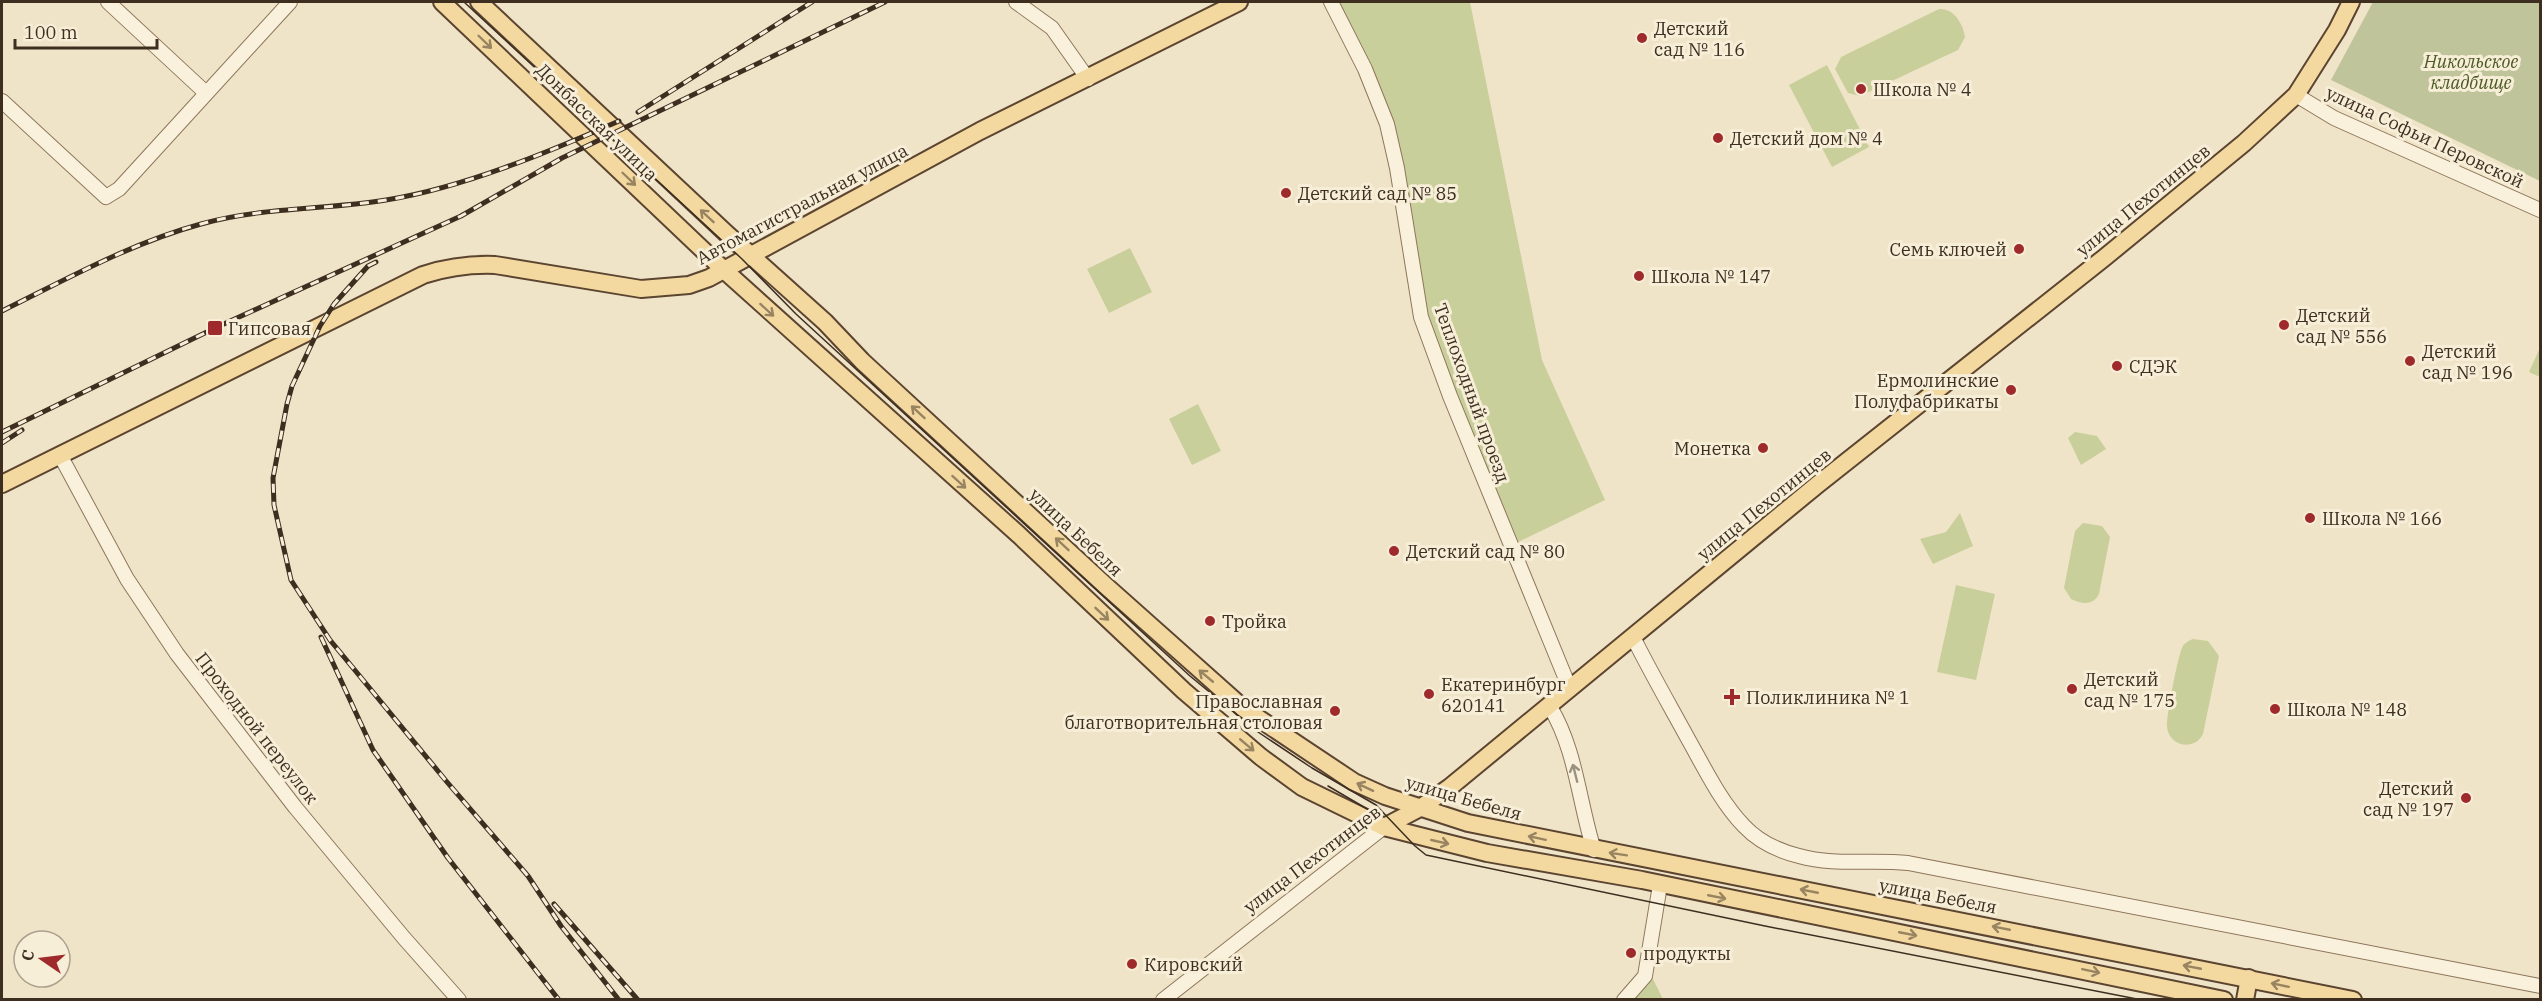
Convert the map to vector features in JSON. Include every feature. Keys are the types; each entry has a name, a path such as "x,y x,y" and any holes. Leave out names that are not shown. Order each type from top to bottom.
{"main road":[{"name":"Донбасская улица","path":"442,2 724,270"},
{"name":"Донбасская улица","path":"479,2 751,254"},
{"name":"Автомагистральная улица","path":"2,484 423,275 447,268 470,264 495,265 655,289 689,285 724,270 980,131 1239,2"},
{"name":"улица Пехотинцев","path":"1384,827 1420,808 1450,787 1823,480 2178,198 2296,95 2337,30 2351,2"},
{"name":"улица Бебеля","path":"751,254 1106,586 1235,701 1279,734 1354,782 1420,808 1468,823 1594,850 2353,999"},
{"path":"724,270 1019,536 1184,691 1261,757 1302,787 1384,827 1487,853 1660,885 2224,999"},
{"path":"2245,999 2249,978"}],"street":[{"path":"108,2 206,93"},
{"path":"2,101 106,197 119,189 291,2"},
{"path":"1016,2 1052,28 1088,79"},
{"name":"Теплоходный проезд","path":"1331,2 1365,69 1387,124 1397,168 1421,317 1450,396 1570,689"},
{"name":"улица Софьи Перовской","path":"2296,95 2334,118 2541,210"},
{"name":"Проходной переулок","path":"60,455 128,579 177,654 295,807 404,938 459,999"},
{"path":"1633,637 1730,810 1744,827 1766,844 1799,857 1848,864 1880,860 1908,863 2541,986"},
{"path":"1550,706 1560,723 1568,747 1594,850"},
{"name":"улица Пехотинцев","path":"1163,999 1384,827"},
{"path":"1624,999 1645,976 1660,885"}],"green space":[{"path":"1335,2 1470,2 1542,360 1605,500 1516,543 1435,346 1419,281 1396,135 1383,93"},
{"name":"Никольское кладбище","path":"2373,2 2540,2 2540,181 2331,80"},
{"path":"1939,9 1953,14 1962,27 1965,37 1958,50 1860,96 1848,93 1835,69 1841,57"},
{"path":"1827,65 1869,147 1832,167 1789,85"},
{"path":"1130,248 1152,292 1109,313 1087,269"},
{"path":"2540,351 2540,377 2529,372"},
{"path":"1198,404 1221,451 1192,465 1169,419"},
{"path":"2075,432 2097,436 2106,449 2081,465 2068,438"},
{"path":"1960,513 1973,546 1933,564 1920,539 1946,532"},
{"path":"2083,523 2102,526 2110,537 2099,594 2094,601 2086,603 2071,599 2064,588 2075,531"},
{"path":"1956,585 1995,594 1976,680 1937,672"},
{"path":"2193,639 2208,641 2219,656 2203,734 2199,740 2188,745 2176,742 2172,738 2168,733 2167,720 2180,653 2184,645"},
{"path":"1651,975 1663,999 1623,1000"}],"tram line":[{"path":"464,2 742,259 796,314 1190,676 1258,732 1312,768 1376,805 1426,855 1765,926 2142,1000"},
{"path":"1328,786 1374,813"}],"railway":[{"path":"638,112 812,2"},
{"path":"2,432 215,328 461,216 562,158 885,2"},
{"path":"2,311 124,251 175,232 247,214 386,200 445,187 505,168 619,121"},
{"path":"376,262 368,266 334,304 320,326 292,386 287,404 273,478 274,505 291,580 330,640 528,876 561,926 619,1000"},
{"path":"2,443 22,430"},
{"path":"321,637 373,750 448,858 559,1000"},
{"path":"554,904 638,1000"}],"place":[{"name":"Детский сад № 116","path":"1642,38"},
{"name":"Школа № 4","path":"1861,89"},
{"name":"Детский дом № 4","path":"1718,138"},
{"name":"Детский сад № 85","path":"1286,193"},
{"name":"Семь ключей","path":"2019,249"},
{"name":"Школа № 147","path":"1639,276"},
{"name":"Детский сад № 556","path":"2284,325"},
{"name":"Гипсовая","path":"215,328"},
{"name":"Детский сад № 196","path":"2410,361"},
{"name":"СДЭК","path":"2117,366"},
{"name":"Ермолинские Полуфабрикаты","path":"2011,390"},
{"name":"Монетка","path":"1763,448"},
{"name":"Школа № 166","path":"2310,518"},
{"name":"Детский сад № 80","path":"1394,551"},
{"name":"Тройка","path":"1210,621"},
{"name":"Детский сад № 175","path":"2072,689"},
{"name":"Екатеринбург 620141","path":"1429,694"},
{"name":"Поликлиника № 1","path":"1732,697"},
{"name":"Школа № 148","path":"2275,709"},
{"name":"Православная благотворительная столовая","path":"1335,711"},
{"name":"Детский сад № 197","path":"2466,798"},
{"name":"продукты","path":"1631,953"},
{"name":"Кировский","path":"1132,964"}]}
